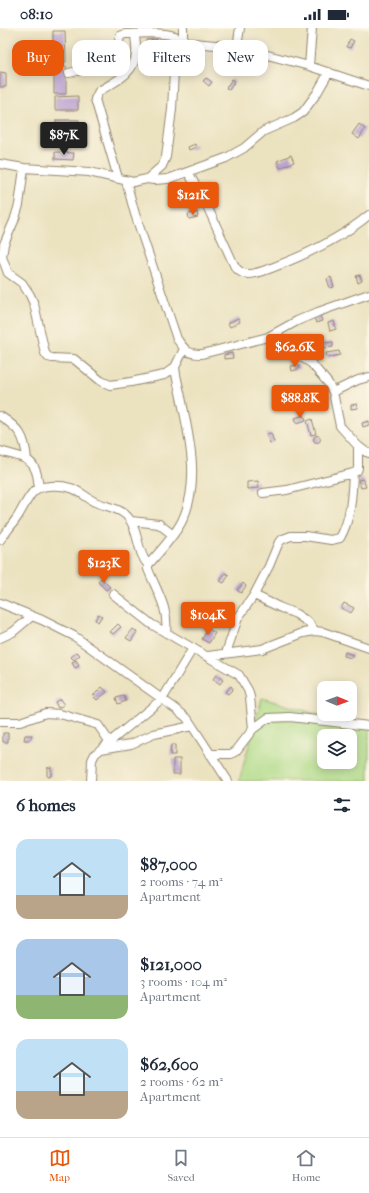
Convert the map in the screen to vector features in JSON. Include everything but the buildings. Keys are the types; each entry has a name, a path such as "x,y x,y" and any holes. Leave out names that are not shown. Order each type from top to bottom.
{"street":[{"path":"181,40 182,28"},
{"path":"238,40 240,28"},
{"path":"309,66 312,28"},
{"path":"69,74 116,62 120,56 118,48 120,36 125,34 167,34 175,36 178,40"},
{"path":"135,34 136,53 132,67 112,85 98,91 95,99 135,214 154,275 177,339 184,349 191,354 202,354 268,337 297,321 318,312 369,294"},
{"path":"268,55 329,72 369,86"},
{"path":"0,164 24,168 89,172 133,182 147,179 168,179 226,158 244,148 264,130 294,118 303,112 317,93 329,72"},
{"path":"147,179 162,166 166,157 172,109 174,76"},
{"path":"24,168 19,204 14,221 4,244 2,257 8,273 22,283 30,295 34,304 45,353 48,357 74,359 101,382 110,385 164,375 175,367 184,349"},
{"path":"188,172 235,267 240,273 254,274 309,252 332,241 369,215"},
{"path":"298,355 311,363 320,372 333,392 340,426 358,446 369,453"},
{"path":"148,565 173,535 182,521 191,489 192,467 188,432 175,367"},
{"path":"333,392 358,380 369,377"},
{"path":"0,416 15,427 21,435 26,445 27,460"},
{"path":"263,493 286,490 353,473 357,471 358,468 358,446"},
{"path":"0,451 27,460 31,463 35,469 40,488"},
{"path":"226,653 238,618 254,595 279,542 283,538 291,536 305,536 331,540 340,538 346,525 352,498 353,473"},
{"path":"0,540 33,492 40,488 51,486 73,489 97,503 123,512 131,521 141,554 148,565 150,574 164,605 167,622 166,633"},
{"path":"131,521 159,524 173,535"},
{"path":"114,594 151,624 224,665 241,677 250,697 253,729"},
{"path":"254,595 296,614 308,622 315,631"},
{"path":"0,604 32,616 79,640 140,684 163,698 187,718 227,780"},
{"path":"0,638 13,632 32,616"},
{"path":"208,656 262,650 303,634 315,631 323,632 369,648"},
{"path":"91,781 92,760 95,754 163,698 193,648"},
{"path":"0,722 20,722 46,713 60,714 98,725 109,741"},
{"path":"210,754 231,754 236,751 253,729 260,722 268,718 290,717 369,726"},
{"path":"100,749 131,744 154,734 192,726"}],"green space":[{"path":"262,698 317,714 317,721 341,721 369,729 369,781 239,781"}]}
